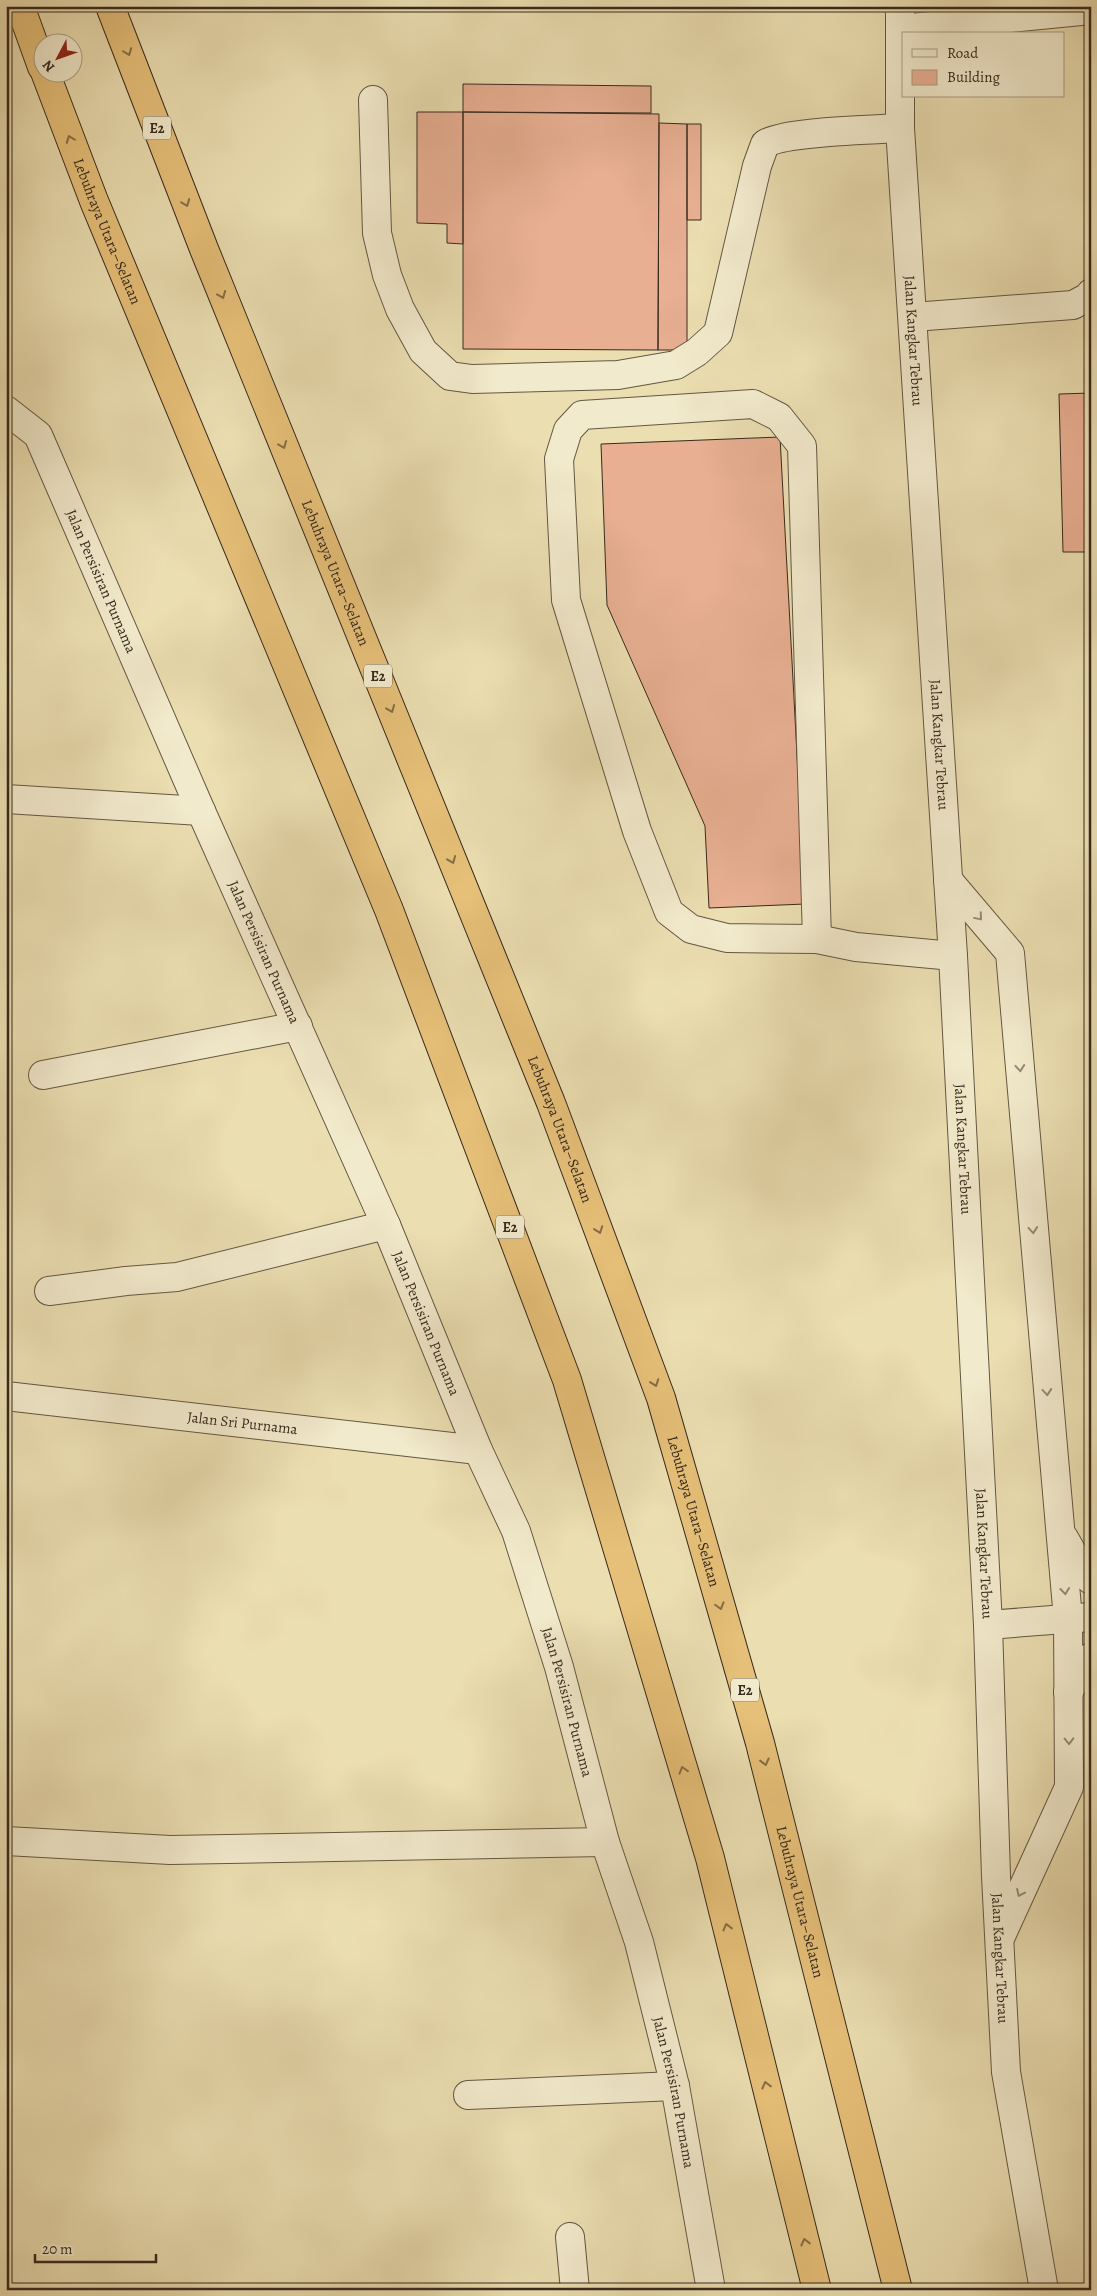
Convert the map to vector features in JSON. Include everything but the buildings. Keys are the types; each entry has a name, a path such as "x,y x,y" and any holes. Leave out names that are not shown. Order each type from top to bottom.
{"highway":[{"path":"20,6 32,39"},
{"name":"Lebuhraya Utara–Selatan","path":"110,6 204,250 551,1103 661,1398 760,1743 898,2290"},
{"name":"Lebuhraya Utara–Selatan","path":"49,82 94,201 389,910 567,1380 710,1858 817,2290"}],"street":[{"path":"900,18 1091,10"},
{"name":"Jalan Kangkar Tebrau","path":"900,18 900,128 953,956 988,1625 999,1940 1006,2072 1044,2290"},
{"path":"373,100 377,234 387,275 400,309 423,351 450,376 472,379 618,375 676,365 697,352 718,333 757,166 765,144 772,140 810,134 900,128"},
{"path":"913,317 1073,305 1088,297 1091,292"},
{"path":"817,939 802,446 779,417 753,404 582,416 568,430 559,459 566,600 638,830 669,912 691,929 727,938 817,939 856,946 953,956"},
{"name":"Jalan Persisiran Purnama","path":"6,410 38,436 201,811 386,1225 478,1450 516,1531 559,1666 605,1842 639,1942 675,2086 711,2290"},
{"path":"6,799 201,811"},
{"path":"948,880 1010,954 1059,1527 1079,1618 1068,1692 1069,1787 999,1940"},
{"path":"43,1075 298,1026"},
{"path":"50,1291 126,1281 177,1277 386,1225"},
{"name":"Jalan Sri Purnama","path":"6,1396 478,1450"},
{"path":"1059,1527 1085,1575 1091,1580"},
{"path":"988,1625 1079,1618"},
{"path":"1068,1692 1091,1657"},
{"path":"6,1841 170,1850 605,1842"},
{"path":"468,2095 675,2086"},
{"path":"570,2237 574,2290"}]}
